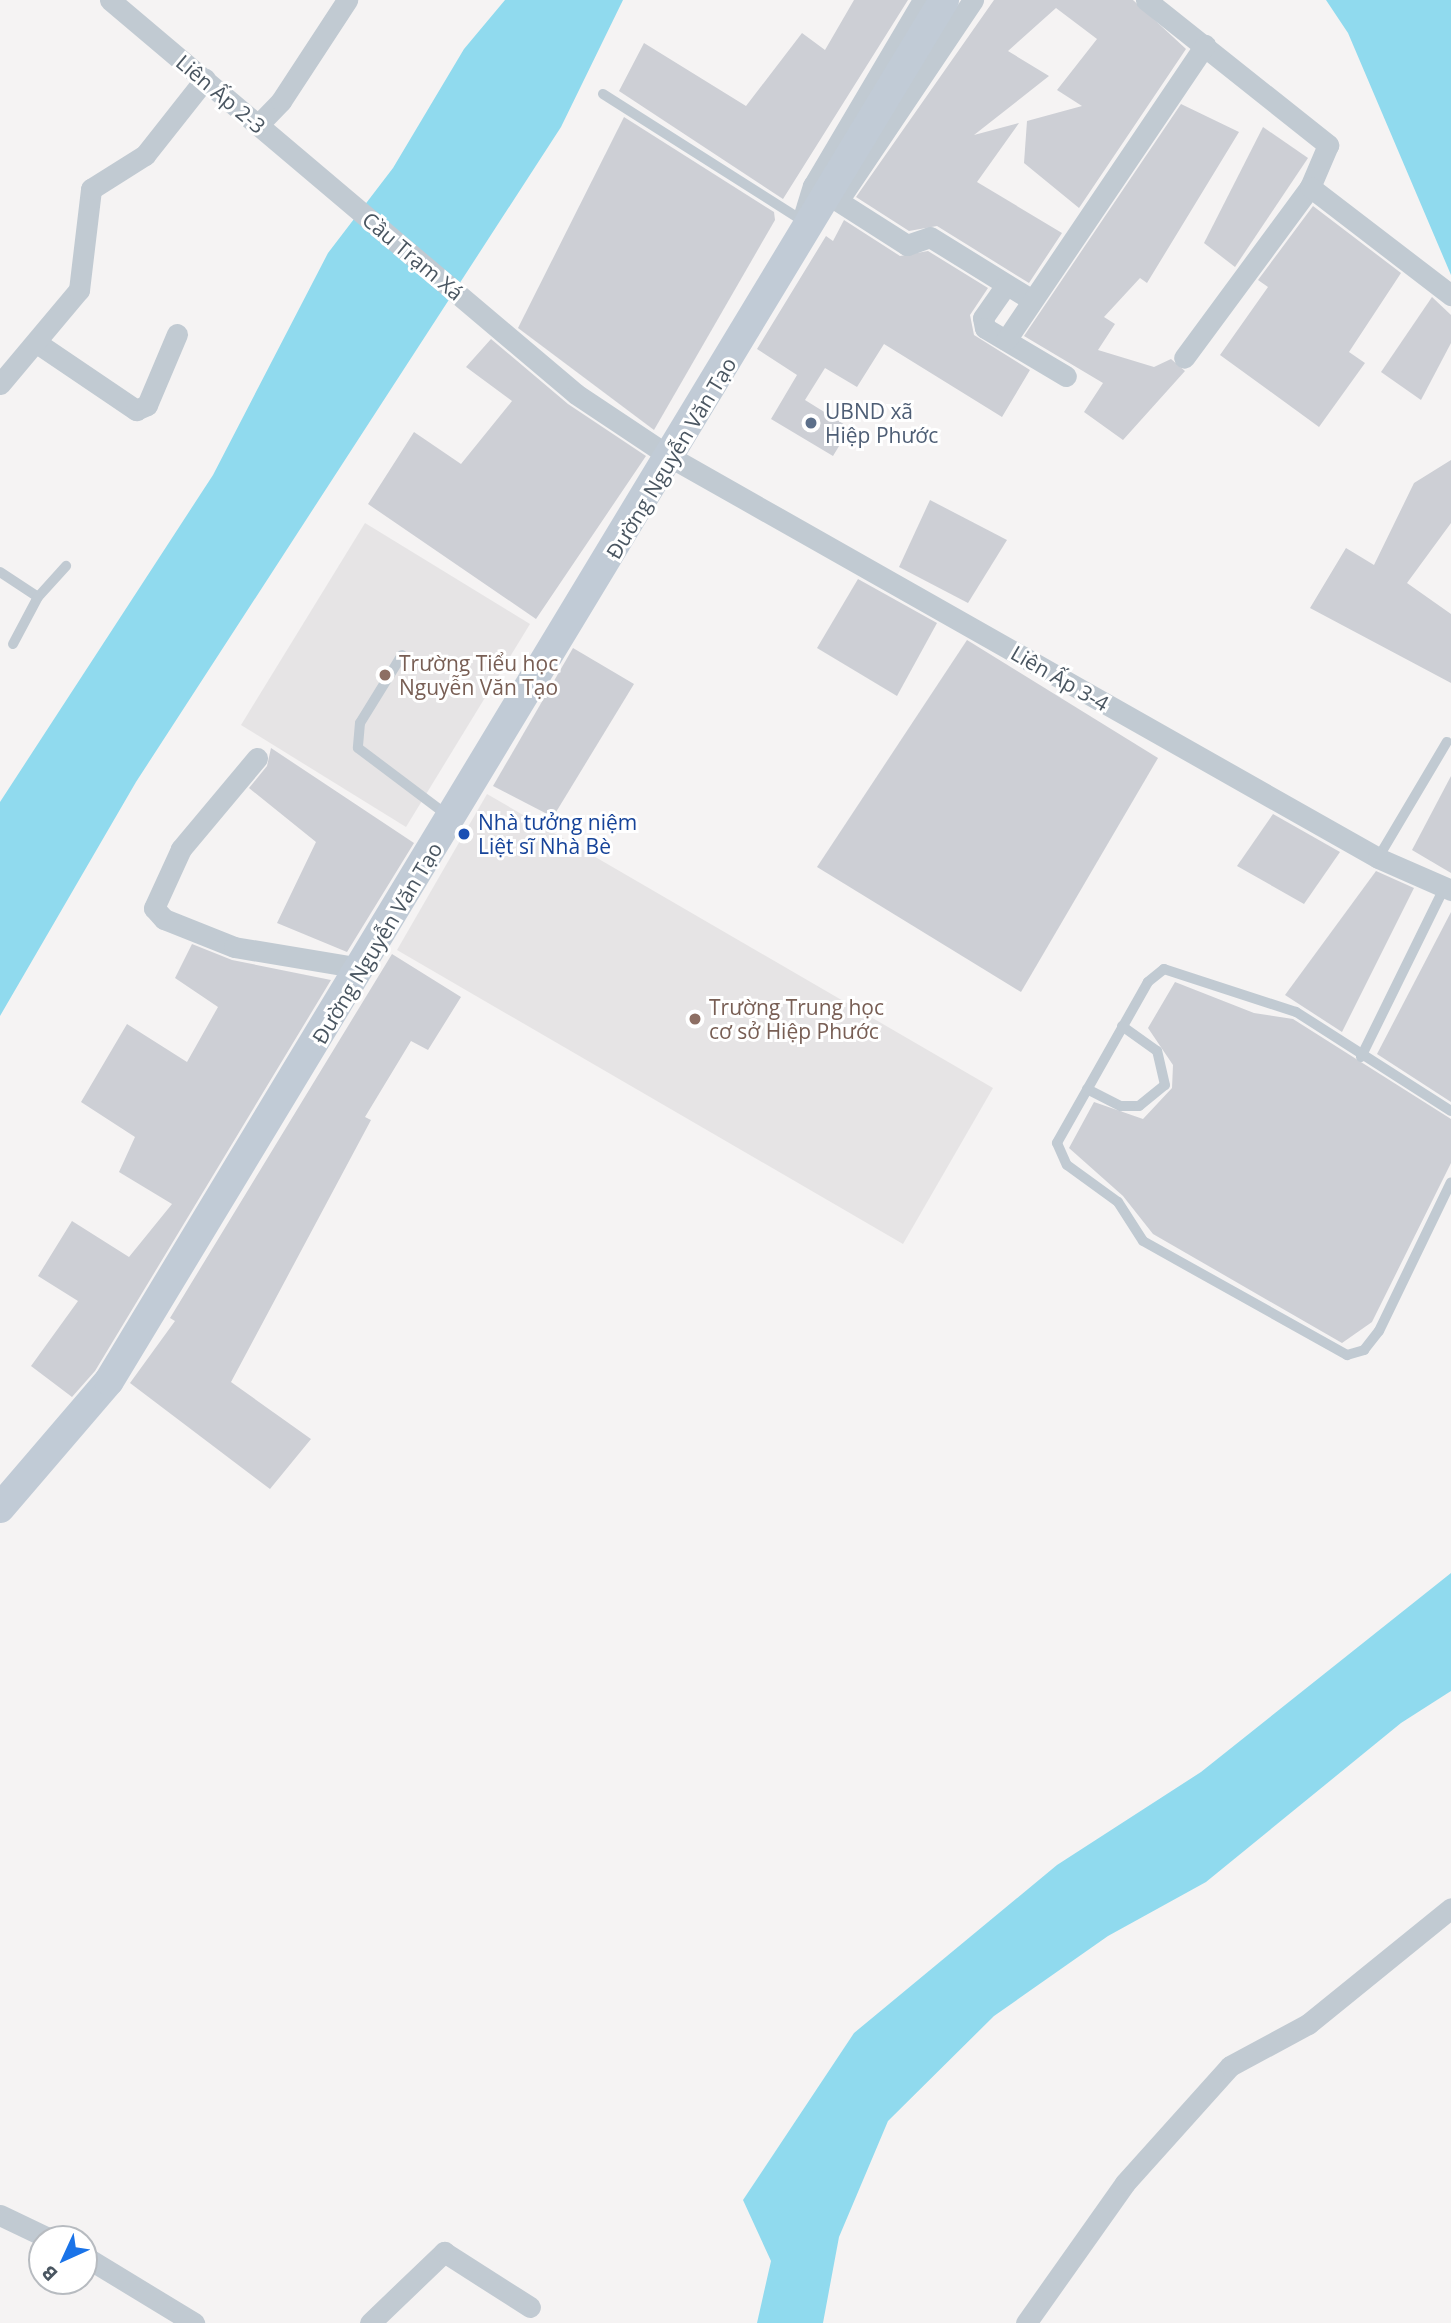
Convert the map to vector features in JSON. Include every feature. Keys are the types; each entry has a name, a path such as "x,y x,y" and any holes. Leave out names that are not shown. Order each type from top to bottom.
{"main road":[{"name":"Đường Nguyễn Văn Tạo","path":"0,1508 109,1381 672,458 802,231 944,0"}],"street":[{"name":"Liên Ấp 2-3","path":"110,0 332,188"},
{"path":"258,125 281,101 347,0"},
{"path":"802,231 813,186 923,0"},
{"path":"802,231 838,201 973,0"},
{"path":"1146,0 1322,135 1326,156 1310,187 1184,358"},
{"path":"1006,340 1205,45"},
{"path":"0,384 37,343 85,278 91,189 145,155 205,79"},
{"path":"1310,187 1451,295"},
{"name":"Cầu Trạm Xá","path":"332,188 576,394 672,458"},
{"path":"838,201 899,241 930,237 1032,300"},
{"path":"1006,285 982,323 1066,376"},
{"path":"37,343 136,410 147,405 177,334"},
{"name":"Liên Ấp 3-4","path":"672,458 1378,858 1447,889"},
{"path":"257,758 181,849 154,908 164,919 234,947 361,968"},
{"path":"1026,2323 1125,2183 1230,2066 1308,2024 1451,1908"},
{"path":"0,2215 28,2228"},
{"path":"370,2323 444,2252 530,2307"},
{"path":"98,2265 194,2323"}],"lane":[{"path":"603,94 802,231"},
{"path":"13,644 38,597 66,566"},
{"path":"0,572 38,597"},
{"path":"402,655 360,723 358,748 452,819"},
{"path":"1378,858 1447,742"},
{"path":"1361,1057 1447,889"},
{"path":"1451,1111 1361,1057 1296,1012 1242,1000 1164,969 1148,982 1057,1143 1067,1165 1118,1202 1143,1241 1332,1352 1364,1350 1379,1331 1451,1182"},
{"path":"1087,1089 1121,1106 1139,1106 1165,1085 1157,1051 1122,1026"}],"shaded area":[{"name":"Trường Tiểu học Nguyễn Văn Tạo","path":"365,523 530,624 406,827 241,725"},
{"name":"Trường Trung học cơ sở Hiệp Phước","path":"487,794 993,1088 903,1244 397,950"}],"water":[{"path":"505,0 623,0 561,127 136,782 0,1016 0,802 213,475 328,253 393,168 464,49"},
{"path":"1326,0 1451,0 1451,275 1348,33"},
{"path":"1451,1573 1451,1691 1401,1723 1206,1882 1108,1936 994,2016 888,2121 839,2237 823,2323 757,2323 771,2261 743,2200 854,2033 1057,1865 1201,1772"}],"building":[{"path":"854,0 908,0 783,199 619,91 644,43 746,106 802,33 825,50"},
{"path":"994,0 1133,0 1186,49 1079,208 1024,163 1027,121 1082,106 1057,90 1097,39 1056,8 1008,51 1049,76 974,135 1019,123 977,182 1062,233 1029,283 937,226 909,231 856,197"},
{"path":"1181,104 1239,132 1147,283 1140,278 1104,317 1115,324 1098,350 1154,367 1171,359 1185,371 1123,440 1084,412 1103,383 1024,336"},
{"path":"624,117 774,212 775,220 654,430 518,328"},
{"path":"1263,127 1308,158 1235,267 1204,243"},
{"path":"1313,206 1401,273 1349,352 1365,363 1319,427 1220,355 1268,287 1258,280"},
{"path":"844,220 900,256 928,251 988,288 970,315 974,335 1030,370 1002,417 884,344 857,387 825,368 805,400 850,428 833,456 771,419 797,375 757,349 826,236 833,241"},
{"path":"1432,297 1451,315 1451,343 1421,400 1381,372"},
{"path":"491,339 568,404 646,456 536,619 368,504 414,432 461,464 512,401 466,367"},
{"path":"1451,460 1451,523 1407,583 1451,614 1451,683 1310,608 1346,548 1374,565 1414,483"},
{"path":"930,500 1007,540 968,603 899,567"},
{"path":"858,579 937,623 897,696 817,648"},
{"path":"967,640 1158,758 1021,992 817,867"},
{"path":"573,648 634,684 553,817 493,786"},
{"path":"271,748 414,843 347,952 277,923 316,842 249,788 267,766"},
{"path":"1451,776 1451,873 1412,850"},
{"path":"1273,814 1340,852 1304,904 1237,866"},
{"path":"1376,871 1414,888 1342,1032 1285,995"},
{"path":"1451,912 1451,1102 1377,1054"},
{"path":"192,944 232,960 331,980 95,1371 72,1397 31,1366 78,1301 38,1276 72,1221 129,1257 172,1204 119,1172 135,1137 81,1102 127,1024 187,1062 218,1007 175,978"},
{"path":"392,954 461,997 428,1050 411,1041 365,1117 371,1120 231,1382 311,1439 270,1489 130,1383 175,1321 170,1318"},
{"path":"1175,982 1254,1013 1293,1019 1451,1119 1451,1163 1372,1322 1342,1343 1153,1234 1123,1196 1069,1148 1094,1102 1143,1119 1172,1088 1173,1065 1148,1028"}],"place":[{"name":"UBND xã Hiệp Phước","path":"811,423"},
{"name":"Trường Tiểu học Nguyễn Văn Tạo","path":"385,675"},
{"name":"Nhà tưởng niệm Liệt sĩ Nhà Bè","path":"464,834"},
{"name":"Trường Trung học cơ sở Hiệp Phước","path":"695,1019"}]}
